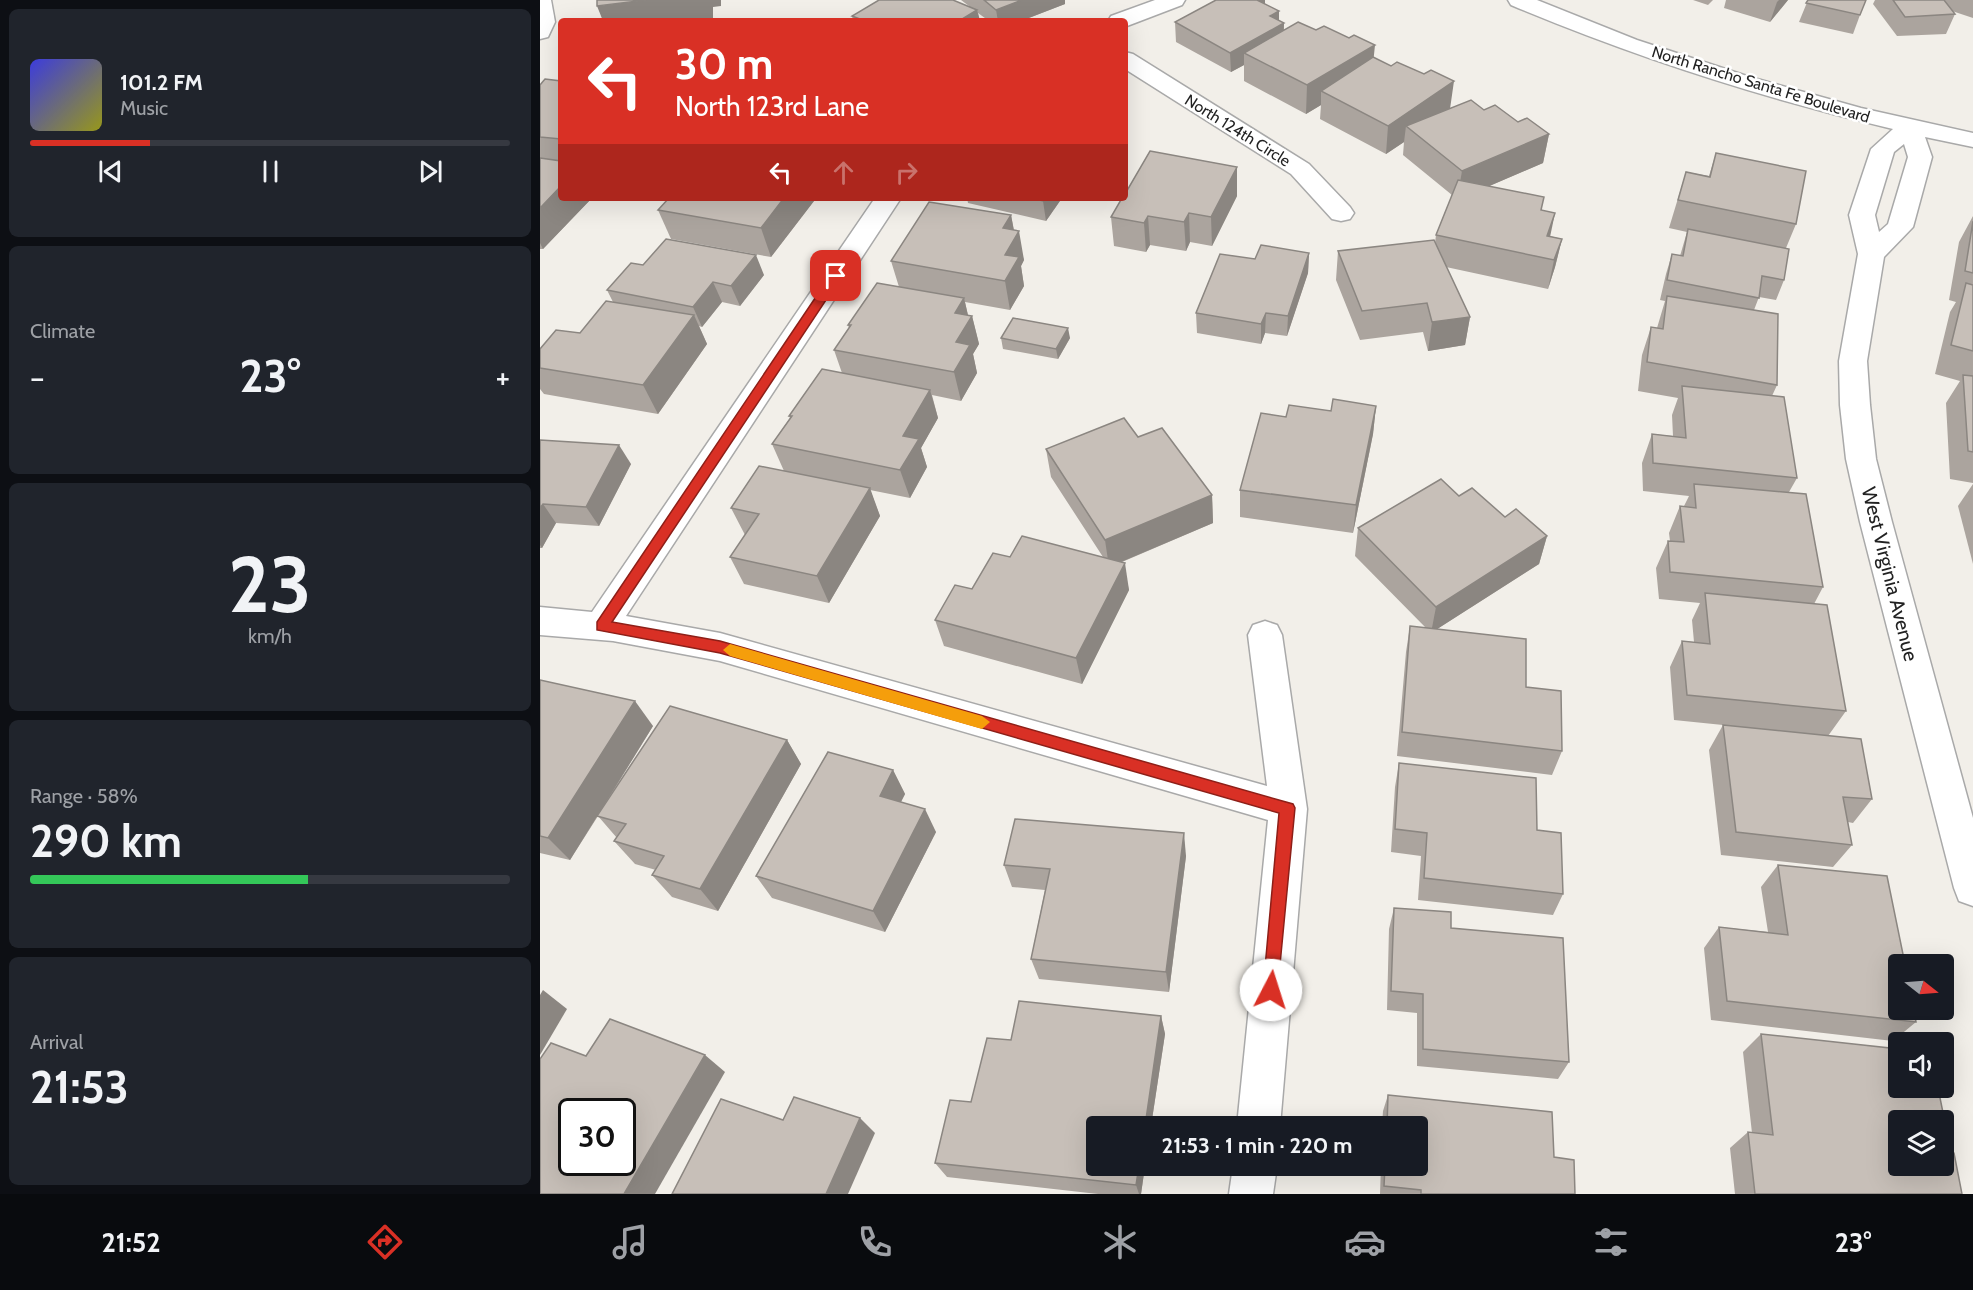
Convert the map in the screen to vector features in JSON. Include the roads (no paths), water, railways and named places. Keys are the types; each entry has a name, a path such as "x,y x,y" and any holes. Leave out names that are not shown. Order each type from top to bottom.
{"street":[{"path":"540,0 544,22 540,32"},
{"path":"1127,18 1174,0"},
{"name":"North Rancho Santa Fe Boulevard","path":"1519,0 1619,41 1721,76 1910,127 1973,140"},
{"name":"North 124th Circle","path":"1128,61 1300,169 1341,213"},
{"path":"1871,254 1900,227 1920,157 1910,127"},
{"name":"West Virginia Avenue","path":"1910,127 1882,149 1862,215 1871,254 1853,361 1861,459 1973,888"},
{"path":"602,626 886,201"},
{"path":"540,621 602,626 720,647 1288,808"},
{"path":"1260,1116 1288,808 1265,635"},
{"path":"1251,1194 1254,1176"}]}
